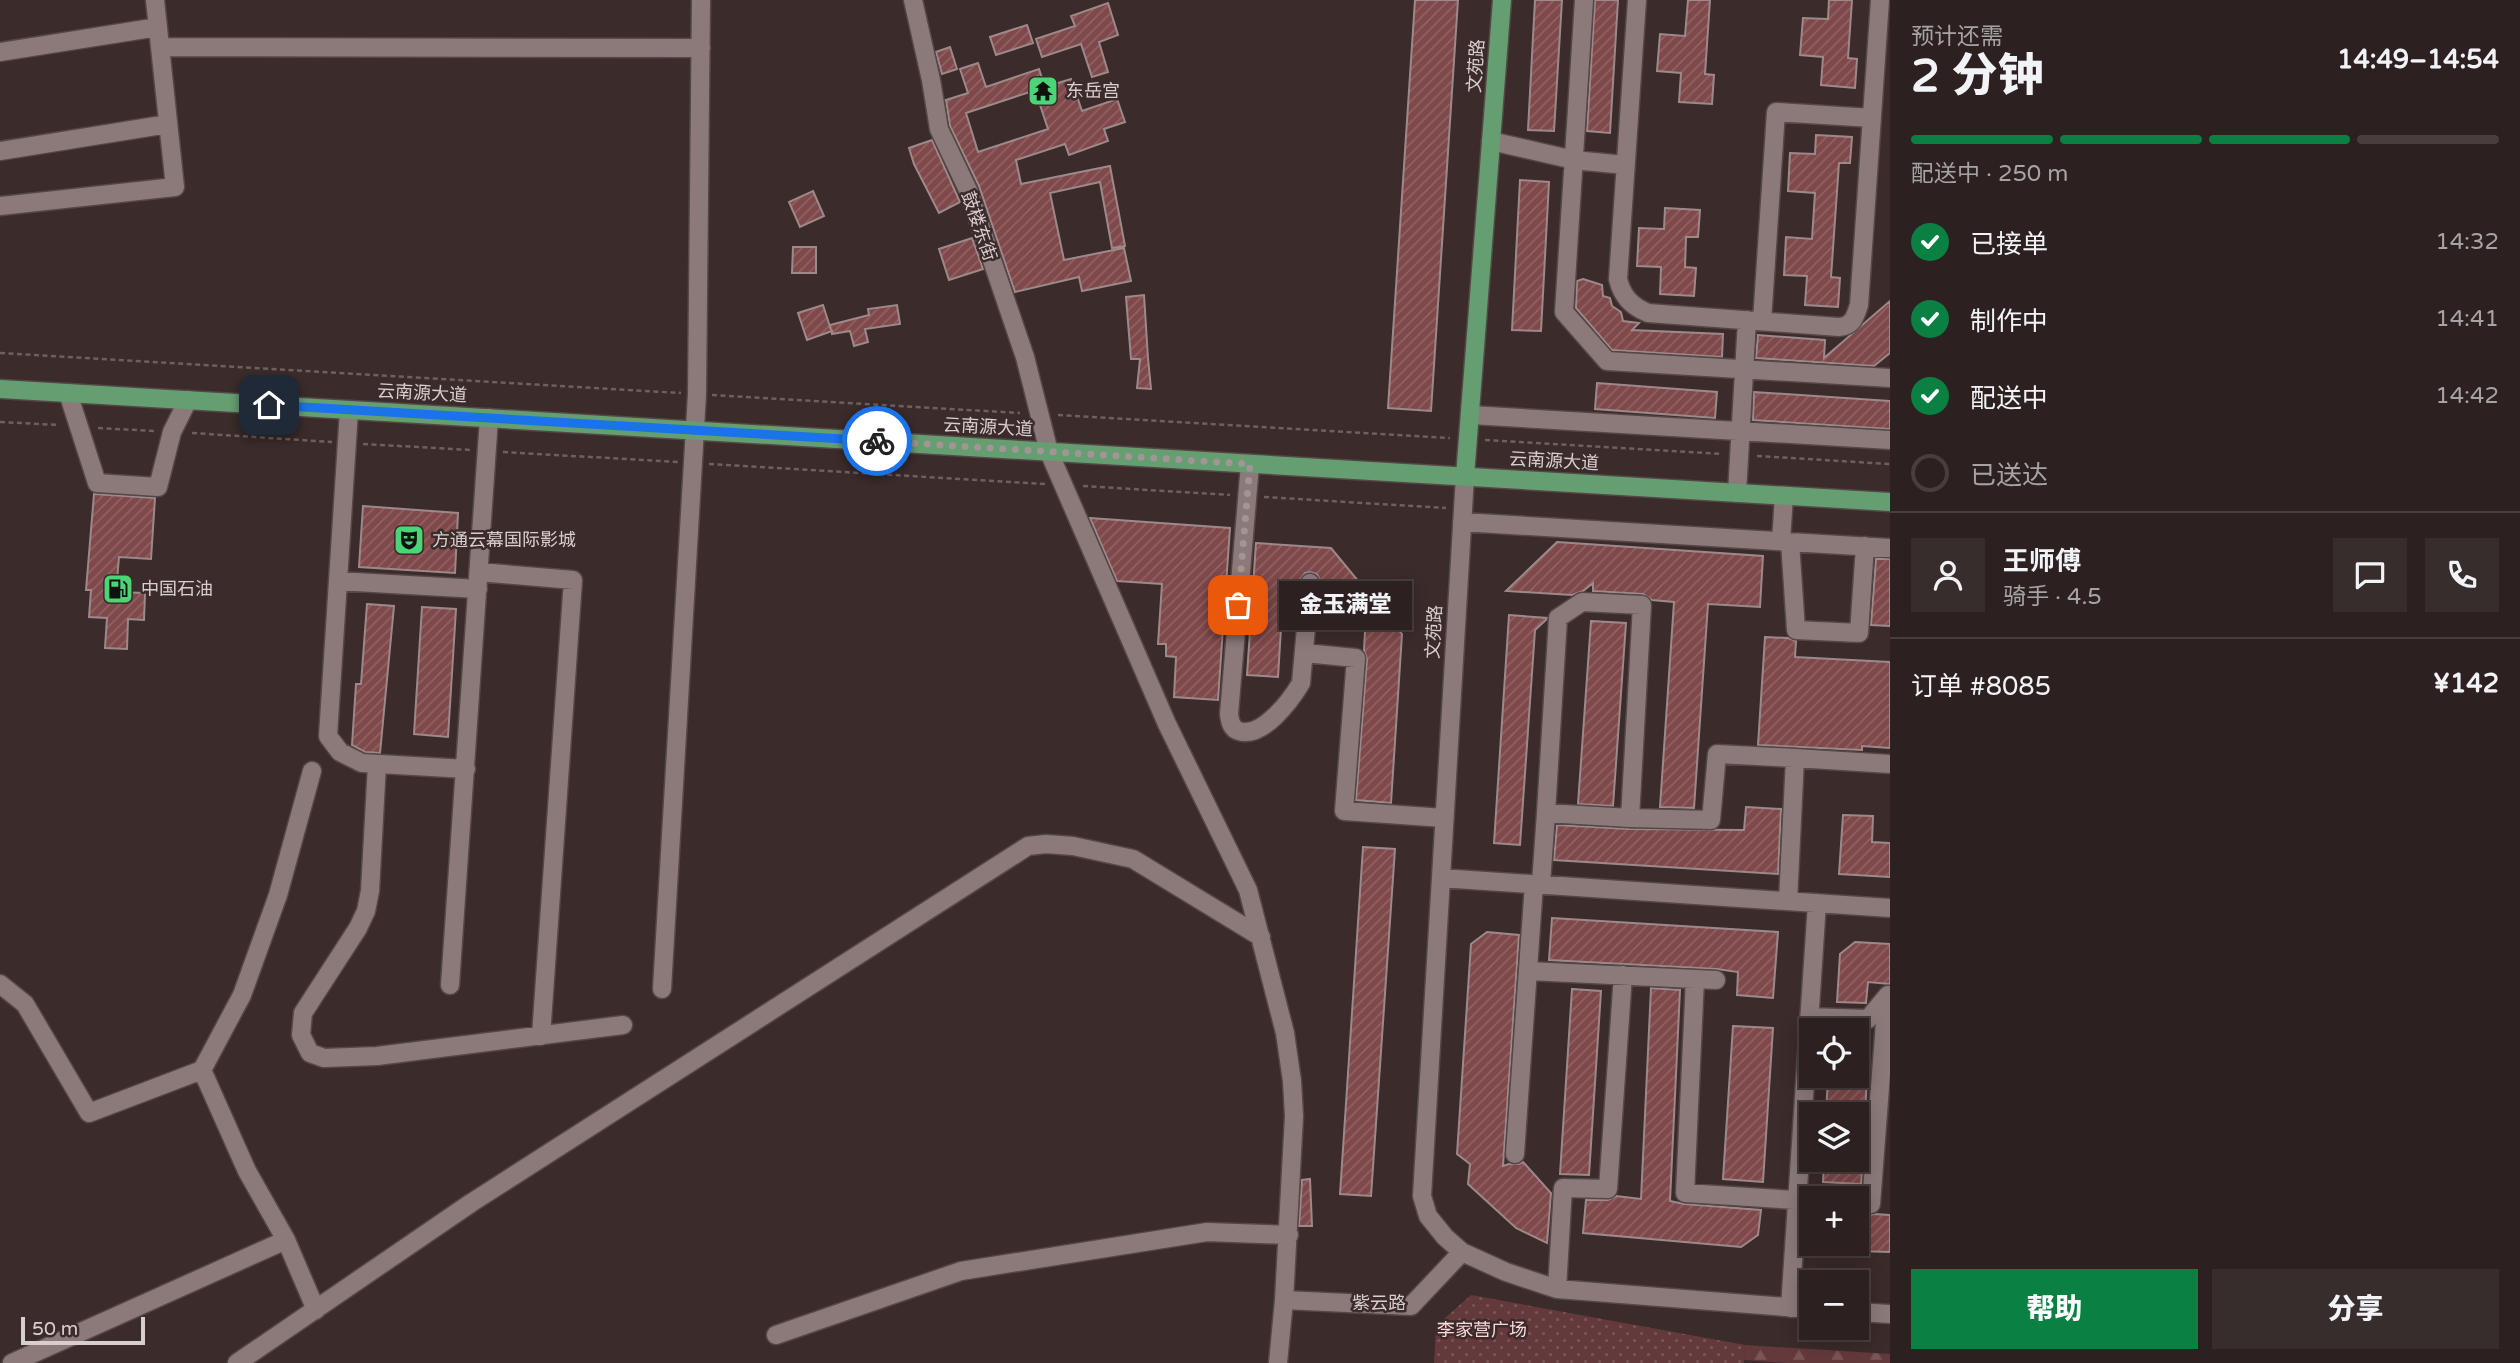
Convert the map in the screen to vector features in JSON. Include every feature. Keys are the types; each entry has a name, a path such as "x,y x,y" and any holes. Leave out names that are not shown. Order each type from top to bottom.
{"main road":[{"name":"文苑路","path":"1465,476 1502,0"},
{"name":"云南源大道","path":"0,389 1890,502"}],"street":[{"path":"0,206 175,187 155,0"},
{"path":"662,989 697,394 701,0"},
{"name":"鼓楼东街","path":"913,0 939,129 968,190 1025,357 1049,452 1167,724 1237,863 1248,890 1261,937"},
{"path":"1584,0 1564,312 1607,361 1890,378"},
{"path":"1637,0 1618,279 1621,290 1635,308 1648,313 1839,327 1852,323 1859,305 1880,0"},
{"path":"0,52 158,27"},
{"path":"160,47 701,48"},
{"path":"1737,493 1744,369 1755,321 1776,112 1872,118"},
{"path":"0,151 168,124"},
{"path":"1491,141 1574,160 1625,165"},
{"path":"68,393 97,484 158,487 172,432 188,400"},
{"path":"349,410 328,736 335,747 349,758 362,763 466,769"},
{"path":"1471,415 1890,440"},
{"path":"450,985 489,418"},
{"path":"1250,464 1229,713 1231,725 1236,730 1247,733 1260,729 1286,704 1301,683 1310,583"},
{"name":"文苑路","path":"1462,1252 1428,1216 1422,1196 1465,476"},
{"path":"1784,495 1796,630 1859,633 1865,546"},
{"path":"1462,516 1890,548"},
{"path":"338,581 573,580 541,1036"},
{"path":"1516,1154 1528,971 1546,813 1558,618 1582,602 1643,606 1630,818"},
{"path":"1305,653 1356,658 1344,811 1444,818"},
{"path":"1546,813 1712,820 1717,754 1890,764"},
{"path":"1788,901 1795,758"},
{"path":"377,764 370,891 366,911 303,1013 301,1035 310,1052 324,1058 377,1056 623,1025"},
{"path":"0,984 25,1004 89,1113 202,1070 242,995 278,895 312,771"},
{"path":"237,1363 471,1203 1028,846 1046,844 1073,846 1133,859 1261,937 1285,1033 1294,1116 1289,1235 1278,1363"},
{"path":"1441,878 1890,908"},
{"path":"1804,1186 1809,1017 1817,903"},
{"path":"1528,971 1716,979"},
{"path":"1557,1289 1563,1188 1608,1189 1623,975"},
{"path":"1695,979 1685,1193 1799,1201"},
{"path":"1809,1017 1868,1019 1888,994"},
{"path":"1866,1186 1888,994"},
{"path":"202,1070 247,1171 286,1240 316,1310"},
{"path":"1869,1204 1890,1205"},
{"path":"776,1335 961,1271 1206,1232 1289,1235"},
{"path":"1790,1308 1799,1239"},
{"path":"12,1363 286,1240"},
{"path":"1462,1252 1506,1272 1557,1289 1799,1308"},
{"name":"紫云路","path":"1283,1300 1411,1306 1462,1252"},
{"path":"1869,1313 1890,1314"}],"path":[{"path":"0,353 1890,464"},
{"path":"0,422 1248,496 1462,516"}],"green space":[{"name":"李家营广场","path":"1471,1295 1745,1345 1744,1363 1434,1363 1436,1326"},
{"path":"1745,1345 1890,1354 1890,1363 1787,1363 1744,1360"}],"building":[{"path":"1415,0 1458,0 1431,411 1388,408"},
{"path":"1535,0 1562,0 1554,131 1528,130"},
{"path":"1595,0 1618,0 1610,133 1587,131"},
{"path":"1688,0 1710,0 1705,74 1714,75 1712,104 1679,102 1681,73 1657,71 1660,34 1685,36"},
{"path":"1829,0 1852,0 1848,58 1857,59 1855,88 1821,85 1823,57 1800,55 1803,18 1828,19"},
{"path":"1108,3 1118,35 1099,42 1108,72 1092,77 1081,44 1042,57 1036,39 1075,26 1071,16"},
{"path":"1027,25 1033,43 996,55 990,37"},
{"path":"950,47 957,69 942,74 936,52"},
{"path":"978,63 986,87 1039,69 1045,87 1071,79 1082,111 1117,99 1125,122 1104,129 1108,141 1069,155 1065,144 1016,160 1021,184 1110,166 1125,246 1112,248 1100,182 1050,193 1064,260 1124,248 1131,281 1082,291 1079,277 1015,292 979,186 950,126 946,100 968,93 960,69","holes":["1035,90 1048,129 978,152 966,113"]},
{"path":"1816,135 1852,137 1850,163 1839,163 1831,277 1840,278 1838,307 1805,305 1807,276 1784,275 1786,237 1812,239 1815,193 1788,191 1790,153 1815,154"},
{"path":"932,140 960,202 939,213 914,164 909,148"},
{"path":"1520,180 1549,182 1541,331 1512,330"},
{"path":"813,191 824,216 800,227 789,202"},
{"path":"1665,208 1700,210 1698,237 1686,237 1685,267 1696,268 1694,296 1660,294 1661,267 1637,266 1639,228 1664,229"},
{"path":"972,238 983,269 949,280 939,249"},
{"path":"793,247 816,247 816,273 792,273"},
{"path":"1583,279 1602,285 1603,296 1610,298 1612,306 1621,312 1623,321 1639,323 1632,330 1723,334 1722,357 1612,350 1576,308 1577,281"},
{"path":"1144,295 1151,389 1137,388 1140,359 1131,359 1126,297"},
{"path":"1890,301 1890,353 1874,366 1756,358 1758,335 1825,340 1824,358"},
{"path":"823,305 831,330 830,325 869,315 868,309 897,305 900,324 865,329 868,342 854,346 850,331 832,334 832,331 807,340 798,313"},
{"path":"1597,383 1717,392 1715,418 1595,409"},
{"path":"1754,392 1890,401 1890,429 1753,420"},
{"path":"94,494 155,498 151,559 119,557 116,592 145,593 144,620 128,619 127,649 105,648 107,618 89,617 91,590 86,590"},
{"name":"方通云幕国际影城","path":"363,506 458,513 455,573 359,567"},
{"path":"1090,518 1230,528 1218,700 1174,697 1176,657 1166,656 1166,644 1158,644 1162,584 1117,581"},
{"path":"1557,542 1763,556 1760,607 1708,604 1694,808 1660,807 1674,602 1652,600 1643,594 1593,591 1593,583 1572,595 1506,591"},
{"path":"1256,543 1331,548 1402,634 1391,803 1356,800 1367,659 1364,650 1365,632 1330,583 1321,582 1317,574 1310,572 1305,573 1299,581 1284,580 1278,677 1247,675"},
{"path":"1876,559 1890,559 1890,626 1871,625"},
{"path":"367,604 394,606 380,753 365,752 352,745 356,684 361,684"},
{"path":"422,607 456,609 448,737 414,734"},
{"path":"1509,615 1547,618 1535,630 1520,845 1494,843"},
{"path":"1591,621 1626,623 1613,806 1578,804"},
{"path":"1765,637 1796,641 1795,657 1890,662 1890,748 1862,746 1862,750 1758,745"},
{"path":"1746,807 1781,809 1778,874 1554,860 1557,825 1744,830"},
{"path":"1843,815 1873,816 1872,842 1890,843 1890,877 1839,874"},
{"path":"1363,847 1395,849 1371,1196 1340,1194"},
{"path":"1552,918 1778,932 1773,998 1737,995 1738,972 1549,960"},
{"path":"1487,932 1519,935 1503,1166 1523,1162 1551,1193 1547,1243 1516,1228 1468,1184 1470,1164 1457,1154 1471,944"},
{"path":"1855,942 1890,944 1890,984 1868,982 1866,1003 1837,1002 1840,954"},
{"path":"1651,988 1680,990 1670,1201 1761,1210 1758,1235 1741,1247 1583,1233 1586,1200 1608,1200 1616,1196 1641,1199"},
{"path":"1572,989 1601,991 1589,1175 1560,1174"},
{"path":"1733,1026 1773,1028 1763,1182 1723,1179"},
{"path":"1827,1088 1866,1088 1866,1102 1827,1102"},
{"path":"1823,1172 1862,1172 1861,1184 1823,1182"},
{"path":"1310,1179 1312,1226 1299,1226 1302,1180"},
{"path":"1869,1215 1890,1215 1890,1252 1869,1251"}],"way so far":[{"path":"877,441 1250,464 1238,605"}],"place":[{"name":"东岳宫","path":"1043,91"},
{"name":"方通云幕国际影城","path":"409,540"},
{"name":"中国石油","path":"118,589"},
{"name":"金玉满堂","path":"1238,605"}],"route":[{"path":"269,405 877,441"}]}
